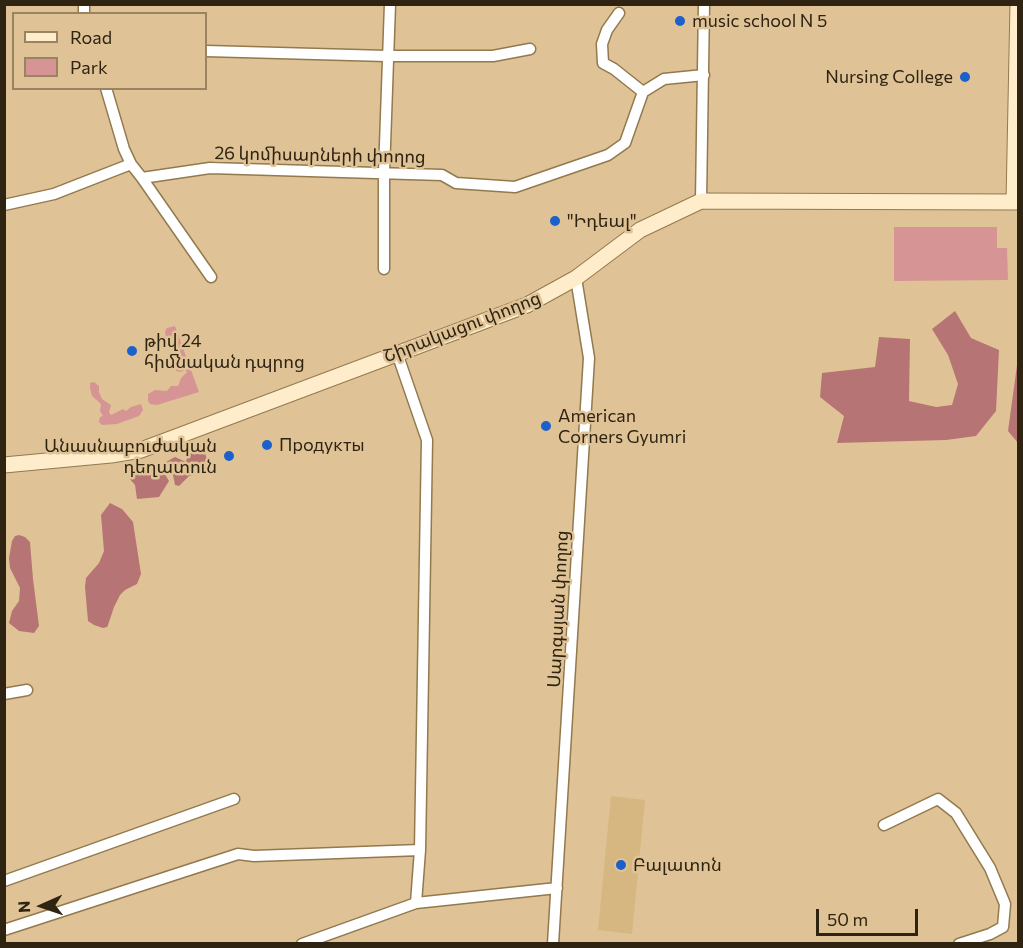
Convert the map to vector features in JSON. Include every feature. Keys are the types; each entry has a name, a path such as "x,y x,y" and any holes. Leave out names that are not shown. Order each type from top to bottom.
{"main road":[{"path":"1016,202 1018,4"},
{"name":"Շիրակացու փողոց","path":"4,465 141,450 527,305 576,278 640,230 701,201 1016,202"}],"street":[{"path":"384,269 384,173 390,4"},
{"path":"701,201 704,4"},
{"path":"619,13 607,30 602,44 603,63 643,92 664,78 704,75"},
{"path":"207,51 387,56 493,56 530,49"},
{"path":"107,90 124,149 131,164 211,277"},
{"name":"26 կոմիսարների փողոց","path":"142,178 210,168 442,175 456,183 515,187 608,155 625,143 643,92"},
{"path":"4,205 54,194 131,164"},
{"name":"Սարգսյան փողոց","path":"553,944 590,358 576,278"},
{"path":"397,353 428,440 420,850 416,903"},
{"path":"4,694 27,690"},
{"path":"4,881 234,798"},
{"path":"884,825 938,799 956,813 990,868 1005,904 1003,927 990,934 959,944"},
{"path":"4,930 238,854 254,856 420,850"},
{"path":"302,944 416,903 557,888"}],"shaded area":[{"path":"955,311 971,338 999,350 996,411 976,436 946,440 837,443 844,416 820,397 822,373 875,367 879,337 910,339 909,401 936,407 952,405 958,384 948,355 932,329"},
{"path":"1018,358 1018,443 1008,431"},
{"path":"194,447 204,449 208,464 206,471 189,476 179,486 175,485 173,475 165,467 166,462 175,457 186,462 188,453"},
{"path":"154,467 162,469 169,481 159,497 137,499 135,485 129,478 134,472 143,472"},
{"path":"110,503 122,509 133,522 141,574 137,584 120,595 107,627 103,628 88,621 85,587 86,578 99,563 104,551 101,515"},
{"path":"19,535 30,542 39,626 34,633 19,631 9,623 12,611 19,601 20,588 10,568 9,558 12,541 15,536"},
{"name":"Բալատոն","path":"611,796 645,800 632,934 598,930"}],"green space":[{"path":"894,227 997,227 997,248 1007,248 1008,280 894,281"},
{"path":"175,326 199,392 157,405 150,404 148,394 155,390 167,391 171,386 178,386 181,378 187,372 185,370 176,371 174,362 176,356 172,353 176,345 169,342 166,337 167,328"},
{"path":"94,382 99,386 102,399 111,405 109,412 111,415 141,404 143,410 139,416 117,424 102,425 99,422 100,417 103,416 100,411 101,404 92,396 90,388 90,383"}],"place":[{"name":"music school N 5","path":"680,21"},
{"name":"Nursing College","path":"965,77"},
{"name":"\"Իդեալ\"","path":"555,221"},
{"name":"թիվ 24 հիմնական դպրոց","path":"132,351"},
{"name":"American Corners Gyumri","path":"546,426"},
{"name":"Продукты","path":"267,445"},
{"name":"Անասնաբուժական դեղատուն","path":"229,456"},
{"name":"Բալատոն","path":"621,865"}]}
